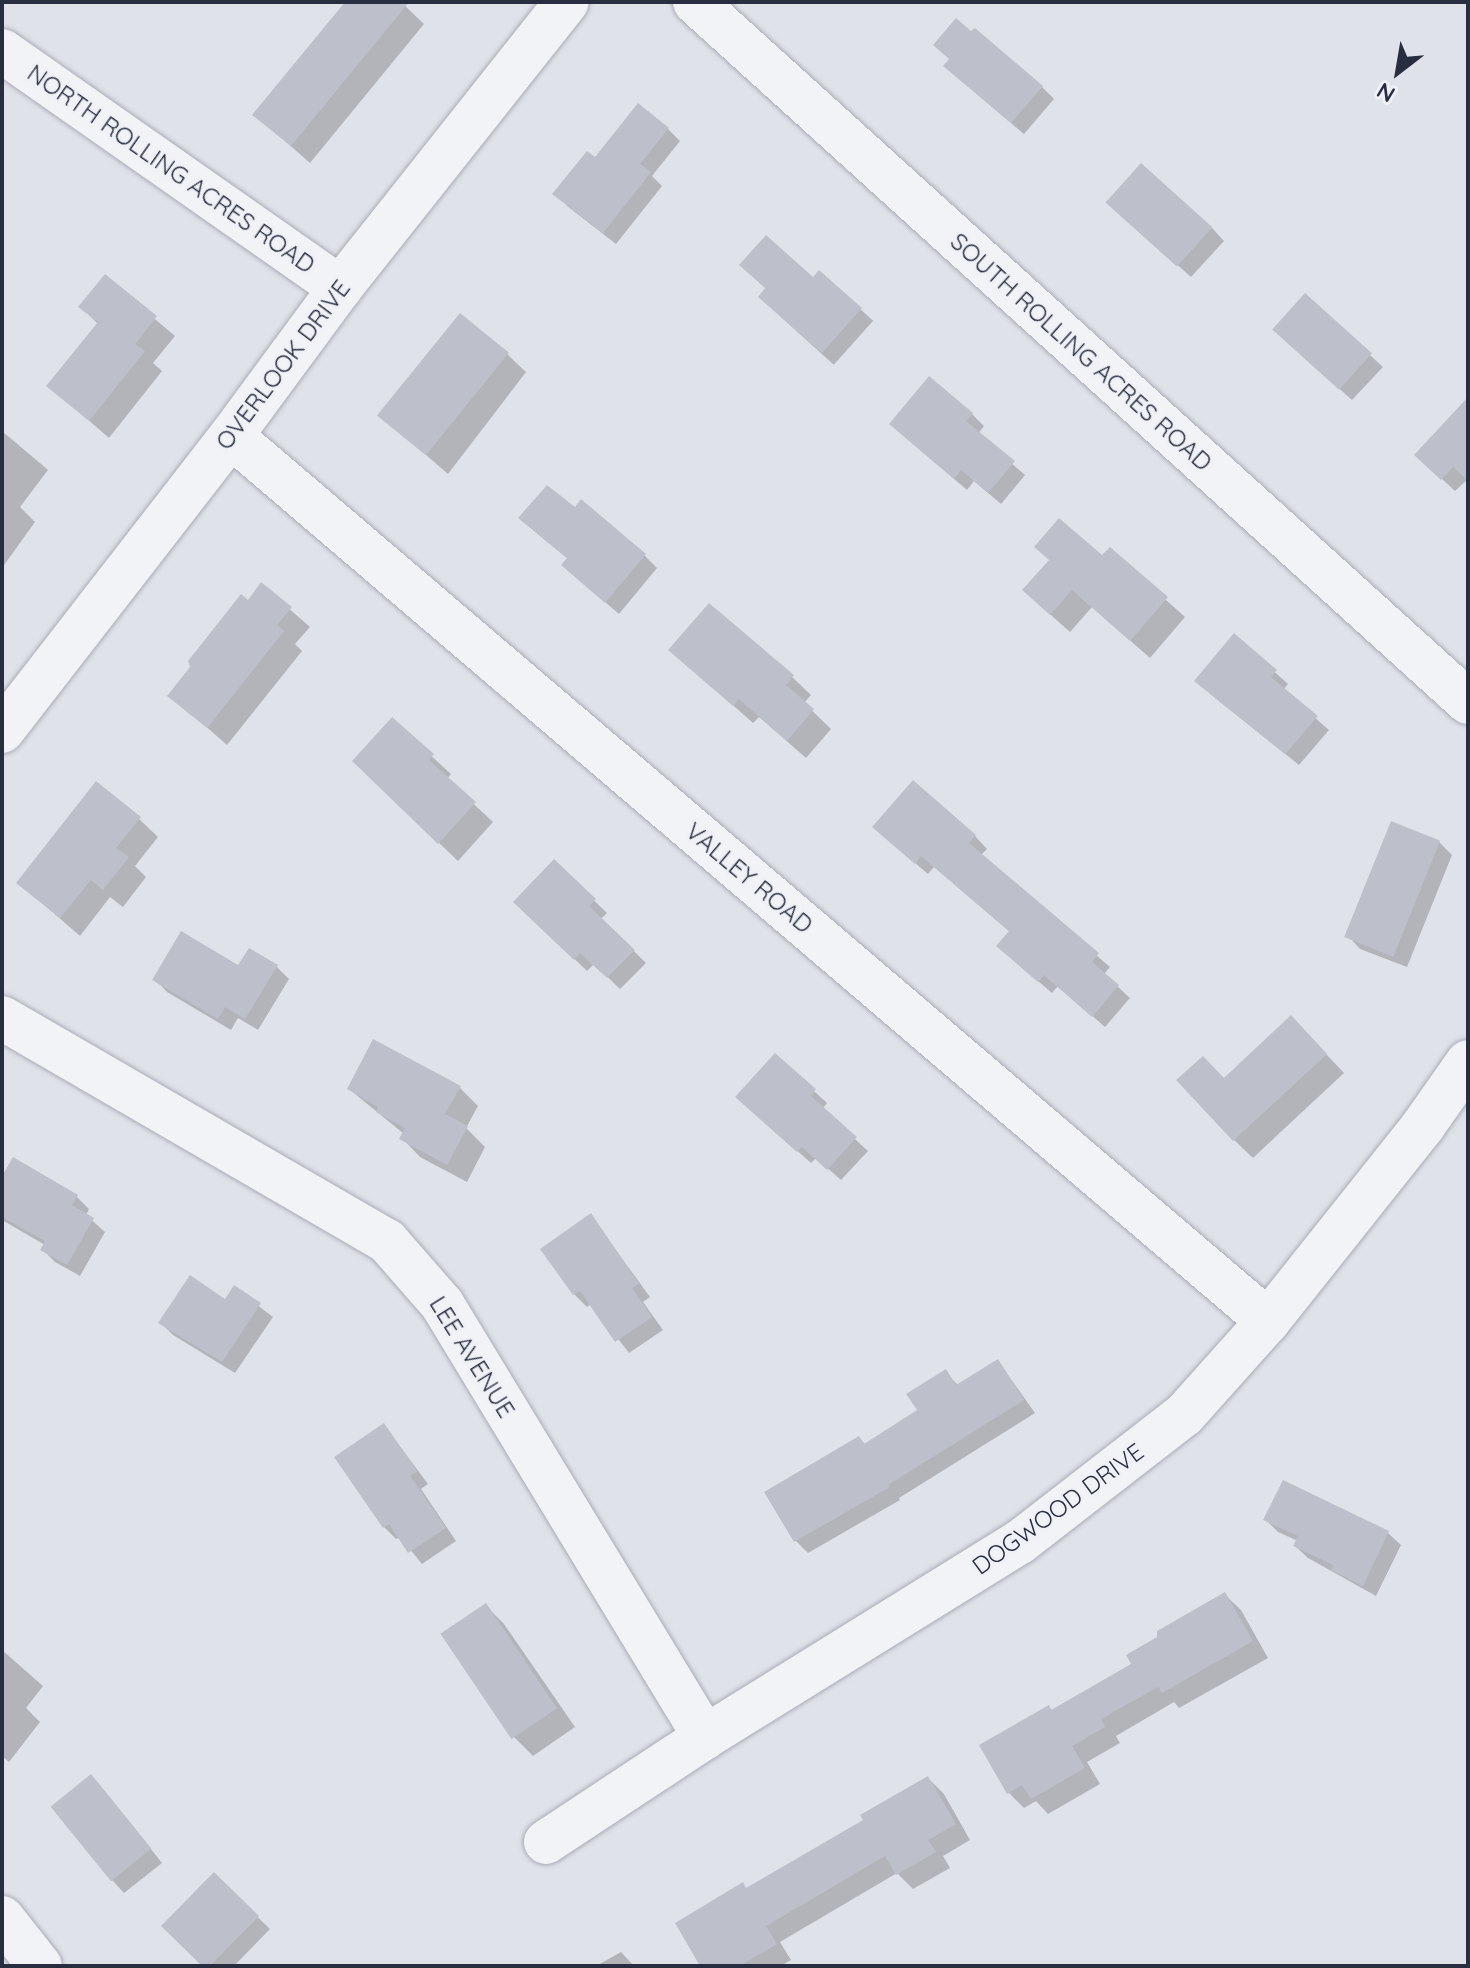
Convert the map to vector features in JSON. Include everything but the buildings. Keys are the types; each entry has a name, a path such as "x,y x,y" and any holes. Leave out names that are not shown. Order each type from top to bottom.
{"street":[{"name":"OVERLOOK DRIVE","path":"2,731 231,436 340,288 567,2"},
{"name":"SOUTH ROLLING ACRES ROAD","path":"695,2 1468,702"},
{"name":"NORTH ROLLING ACRES ROAD","path":"2,51 340,288"},
{"name":"VALLEY ROAD","path":"231,436 1268,1321"},
{"name":"LEE AVENUE","path":"2,1018 387,1241 442,1304 705,1737"},
{"name":"DOGWOOD DRIVE","path":"546,1842 705,1737 1020,1542 1184,1415 1268,1321 1423,1126 1468,1062"},
{"path":"2,1918 40,1966"}]}
